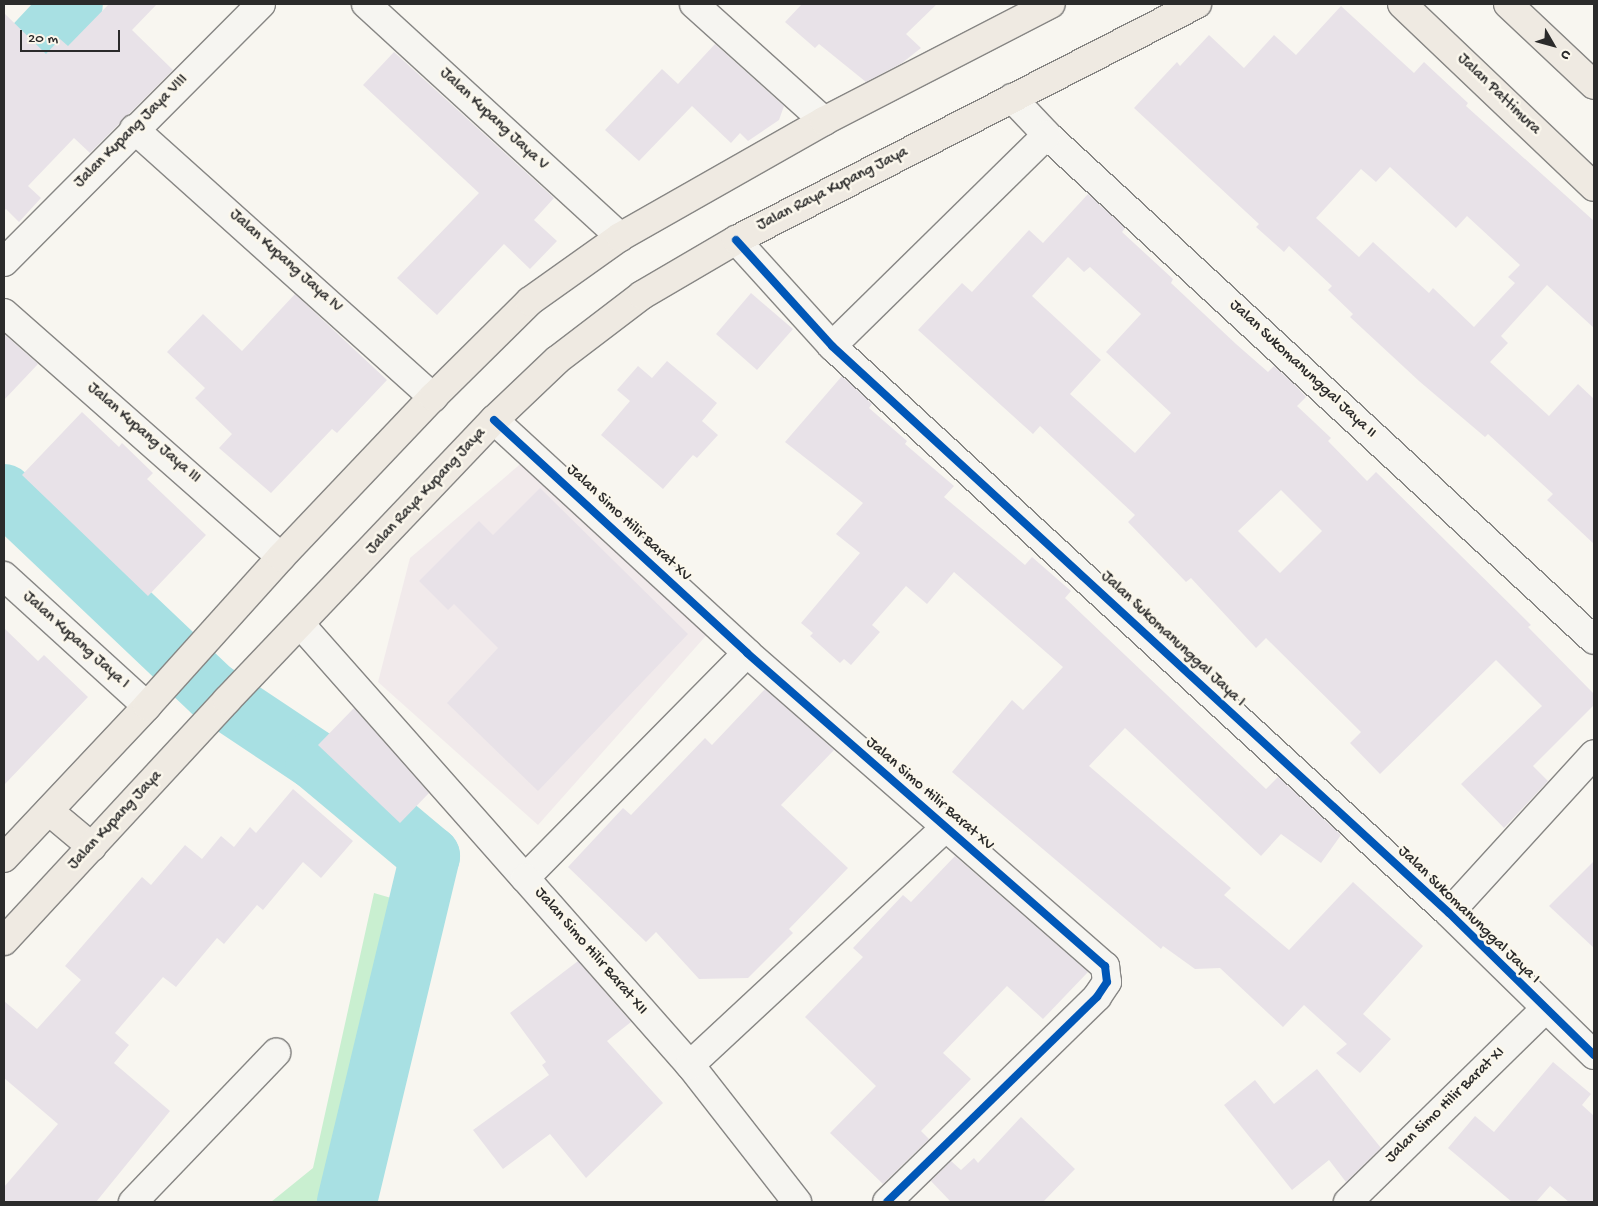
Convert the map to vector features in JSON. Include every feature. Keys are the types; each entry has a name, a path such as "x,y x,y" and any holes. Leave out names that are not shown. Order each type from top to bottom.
{"main road":[{"name":"Jalan Raya Kupang Jaya","path":"227,700 301,625 494,420 557,360 642,295 736,240 1197,4"},
{"name":"Jalan Pattimura","path":"1402,4 1594,187"},
{"path":"1508,4 1594,85"},
{"path":"4,858 153,699 282,557 433,397 530,301 620,237 824,121 1033,8"},
{"name":"Jalan Kupang Jaya","path":"4,941 227,700"},
{"path":"49,811 92,847"}],"street":[{"name":"Jalan Kupang Jaya VIII","path":"4,262 134,129 261,4"},
{"name":"Jalan Kupang Jaya V","path":"366,4 620,237"},
{"path":"694,4 824,121"},
{"name":"Jalan Sukomanunggal Jaya II","path":"1012,98 1047,135 1594,640"},
{"name":"Jalan Kupang Jaya IV","path":"134,129 433,397"},
{"path":"832,346 1047,135"},
{"name":"Jalan Sukomanunggal Jaya I","path":"736,240 832,346 1448,913 1544,1010 1594,1056"},
{"name":"Jalan Kupang Jaya III","path":"4,313 282,557"},
{"name":"Jalan Simo Hilir Barat XV","path":"494,420 747,652 945,828 1105,966 1107,982 1097,997 887,1202"},
{"name":"Jalan Kupang Jaya I","path":"4,576 153,699"},
{"path":"301,625 525,878"},
{"name":"Jalan Simo Hilir Barat XII","path":"747,652 525,878 690,1064 797,1202"},
{"path":"1448,913 1594,754"},
{"path":"690,1064 945,828"},
{"name":"Jalan Simo Hilir Barat XI","path":"1348,1202 1544,1010"},
{"path":"133,1202 276,1053"}],"shaded area":[{"path":"524,461 711,630 538,825 378,682 410,558"}],"green space":[{"path":"374,893 446,914 367,1202 271,1202 313,1168"}],"building":[{"path":"109,4 157,4 132,30 173,70 90,153 74,138 28,186 41,198 19,222 6,209 4,211 4,13 46,54 60,39 68,46"},
{"path":"802,4 937,4 906,34 921,48 902,63 866,82 819,44 815,48 785,22"},
{"path":"1341,6 1414,73 1424,62 1468,103 1466,106 1594,221 1594,328 1547,285 1501,336 1508,343 1490,362 1549,416 1578,384 1594,399 1594,544 1547,500 1553,494 1488,434 1485,437 1419,381 1350,317 1353,314 1328,290 1332,286 1289,246 1284,252 1256,227 1259,224 1134,108 1177,62 1180,66 1209,35 1244,68 1274,35 1296,55","holes":["1390,167 1456,228 1467,216 1520,265 1508,277 1515,283 1474,327 1433,288 1429,293 1373,242 1359,257 1316,218 1361,169 1376,182"]},
{"path":"715,44 784,106 779,120 748,141 740,133 731,143 692,106 639,161 605,130 662,69 678,84"},
{"path":"394,52 554,198 534,220 557,241 530,269 504,244 437,315 397,278 479,193 363,85"},
{"path":"1088,194 1125,228 1122,232 1173,279 1171,283 1236,344 1268,372 1274,366 1295,385 1306,397 1297,406 1331,438 1328,441 1367,481 1376,472 1531,625 1528,627 1594,694 1594,705 1533,766 1548,781 1504,828 1461,784 1542,706 1496,660 1380,774 1350,743 1361,732 1266,638 1256,648 1191,578 1186,582 1128,522 1135,515 1040,426 1033,434 918,330 962,283 972,292 1029,230 1043,243","holes":["1068,257 1084,272 1090,267 1141,314 1106,352 1171,413 1135,453 1070,394 1101,360 1032,296","1281,490 1322,531 1280,573 1238,531"]},
{"path":"751,293 793,329 757,370 716,334"},
{"path":"295,294 387,380 337,433 332,429 271,493 219,448 232,434 195,398 205,388 167,352 203,314 242,351"},
{"path":"4,334 38,364 4,400"},
{"path":"667,361 717,403 702,421 718,435 697,458 693,455 663,489 601,435 630,401 617,390 638,366 652,378"},
{"path":"842,376 872,404 869,408 907,441 905,444 954,486 944,497 1025,565 1032,557 1071,591 1065,598 1266,789 1278,777 1341,835 1321,863 1281,834 1261,856 1125,728 1089,766 1231,888 1224,895 1289,950 1353,882 1423,946 1363,1014 1391,1039 1360,1073 1336,1053 1347,1044 1304,1005 1283,1027 1220,968 1195,969 1163,946 1161,949 952,772 1012,700 1023,710 1063,667 954,572 927,604 906,586 872,625 880,632 851,665 844,659 840,663 810,636 813,633 801,623 860,553 836,534 863,503 785,442"},
{"path":"82,412 119,447 122,443 153,473 147,479 206,535 148,596 22,475"},
{"path":"540,488 688,634 538,791 447,703 498,648 454,604 448,610 419,581 479,521 493,535"},
{"path":"4,628 38,661 44,655 88,697 4,785"},
{"path":"765,689 834,750 781,805 848,868 789,929 793,933 748,978 699,979 656,932 646,942 568,867 623,808 631,815 705,738 712,745"},
{"path":"354,708 429,793 400,823 318,745"},
{"path":"293,789 353,841 321,878 303,862 263,910 257,905 224,944 217,938 176,987 163,977 115,1033 129,1045 114,1063 170,1111 96,1202 4,1202 4,1187 58,1124 4,1078 4,1001 37,1029 81,980 65,966 142,877 151,885 185,845 202,859 221,836 234,847 250,827 256,833"},
{"path":"955,856 1088,972 1043,1019 1007,986 943,1053 971,1079 921,1131 929,1139 883,1184 830,1133 876,1086 805,1017 863,957 853,948 903,895 911,902"},
{"path":"1594,861 1594,948 1549,906"},
{"path":"578,961 631,1022 607,1041 663,1103 586,1178 550,1134 503,1169 473,1130 549,1075 542,1065 546,1062 510,1013"},
{"path":"1553,1062 1591,1094 1582,1105 1594,1116 1594,1202 1569,1202 1550,1186 1536,1202 1512,1202 1448,1148 1475,1116 1494,1132"},
{"path":"1317,1069 1381,1148 1346,1182 1329,1160 1292,1190 1224,1105 1255,1080 1274,1104"},
{"path":"1021,1117 1075,1169 1043,1202 951,1202 931,1181 951,1161 961,1170 974,1158 978,1163"}],"waterway":[{"path":"4,78 73,4"},
{"path":"4,494 213,692 315,760 430,856 347,1202"}],"cycle path":[{"path":"736,240 832,346 1449,913 1594,1055"},
{"path":"494,420 747,653 1105,966 1107,982 1097,997 887,1202"}]}
